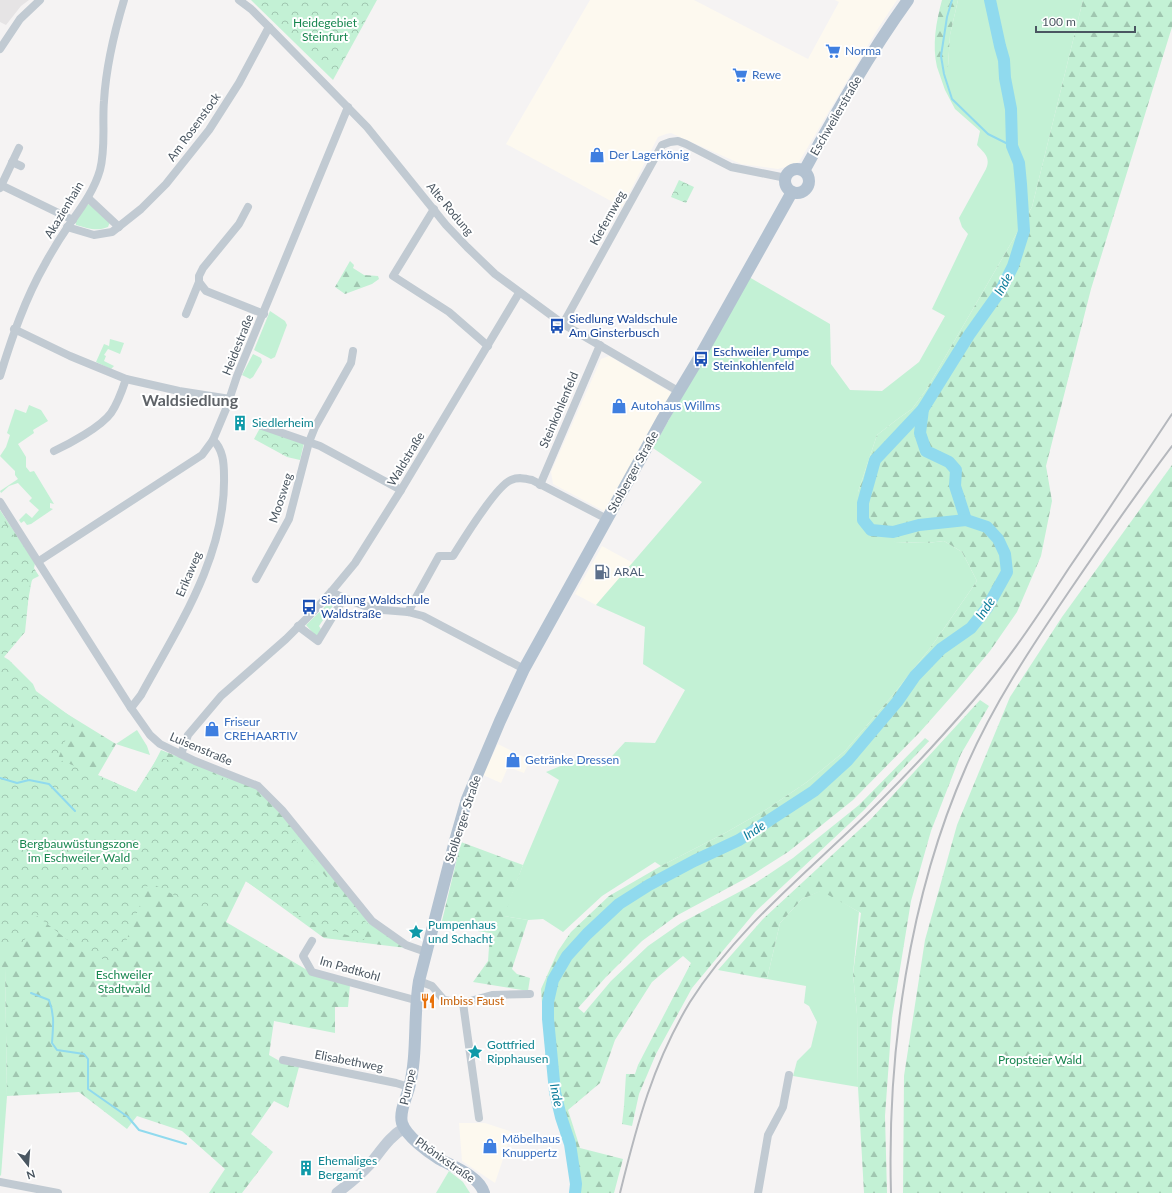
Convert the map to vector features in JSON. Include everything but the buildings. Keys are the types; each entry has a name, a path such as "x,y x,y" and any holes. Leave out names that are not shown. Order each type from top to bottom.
{"main road":[{"name":"Eschweilerstraße","path":"804,172 852,86 890,24 908,0"},
{"path":"794,170 804,172 809,182 806,189 800,193 792,192 788,188 786,178 789,173 794,170"},
{"name":"Stolberger Straße","path":"426,952 467,799 524,669 678,391 699,358 792,192"},
{"name":"Pumpe","path":"404,1128 402,1115 409,1087 413,1059 418,981 426,952"},
{"path":"337,1193 352,1182 368,1166 392,1136 404,1128"},
{"name":"Phönixstraße","path":"404,1128 415,1140 434,1155 478,1183 483,1189 484,1193"}],"street":[{"path":"0,49 20,19 40,0"},
{"name":"Akazienhain","path":"0,376 14,329 26,302 45,264 88,198 99,171 107,72 124,0"},
{"name":"Alte Rodung","path":"239,0 251,9 367,127 446,225 495,274 563,324 678,391"},
{"name":"Am Rosenstock","path":"68,227 88,234 99,235 112,232 141,209 166,184 209,130 239,83 269,27"},
{"name":"Heidestraße","path":"39,561 202,455 213,440 230,399 237,376 264,314 348,107"},
{"name":"Kiefernweg","path":"563,324 662,145 678,141 731,167 786,178"},
{"path":"19,148 1,186 73,220"},
{"path":"12,162 21,166"},
{"path":"88,198 119,227"},
{"path":"186,314 203,268 239,224 248,207"},
{"path":"434,209 393,276 449,312 488,346"},
{"path":"199,282 206,290 264,314"},
{"name":"Waldstraße","path":"181,754 188,735 221,696 286,639 331,592 355,563 401,490 519,293"},
{"path":"14,329 70,356 126,379 178,391 230,399"},
{"name":"Steinkohlenfeld","path":"540,485 600,345"},
{"name":"Moosweg","path":"256,579 289,519 309,442 315,427 351,363 353,351"},
{"path":"54,451 65,446 108,418 117,403 126,379"},
{"path":"262,426 320,446 401,490"},
{"name":"Erikaweg","path":"131,708 141,695 192,600 214,546 222,511 224,483 223,460 219,445 213,440"},
{"path":"408,612 439,556 453,556 498,489 509,480 521,478 532,480 607,518"},
{"name":"Luisenstraße","path":"0,502 39,561 131,708 150,735 160,744 181,754 258,786 282,810 372,921 406,945 426,952"},
{"path":"331,592 365,606 383,610 408,612 423,616 524,669"},
{"path":"298,626 318,641 344,598"},
{"name":"Im Padtkohl","path":"312,941 303,956 312,972 416,1000"},
{"path":"418,981 432,986 444,1000 463,1003 492,996 530,994"},
{"path":"463,1003 479,1118"},
{"name":"Elisabethweg","path":"283,1060 409,1087"},
{"path":"758,1193 768,1135 783,1107 789,1075"},
{"path":"0,1182 58,1193"}],"shaded area":[{"path":"0,0 29,0 21,6 6,25 0,22"},
{"path":"590,0 694,0 808,59 839,2 835,0 897,0 877,30 799,162 778,169 741,164 671,133 666,134 658,137 622,207 506,144"},
{"path":"609,356 672,393 606,512 553,484 551,472 601,359"},
{"path":"602,546 633,563 596,605 575,594"},
{"path":"498,744 530,760 524,773 508,767 501,783 483,775"},
{"path":"459,1123 485,1123 512,1132 495,1183 462,1161"}],"green space":[{"name":"Heidegebiet Steinfurt","path":"251,0 377,0 333,80"},
{"path":"942,0 958,0 950,35 948,67 937,67 935,50 935,34"},
{"path":"958,0 1083,0 1032,207 926,390 912,409 877,435 858,492 895,542 927,543 944,541 962,552 977,581 931,647 892,696 845,751 807,782 767,809 725,833 661,866 655,862 602,896 563,932 543,919 528,920 503,916 559,780 546,772 580,758 602,767 625,742 655,743 685,690 643,664 645,627 596,605 702,482 653,448 749,277 830,324 831,364 850,390 882,391 919,362 945,316 932,309 968,234 962,227 959,218 986,169 988,161 984,153 977,145 980,131 955,109 945,90 937,67 948,67 950,35"},
{"path":"1083,0 1172,0 1172,27 1091,289 1046,466 1052,501 1041,556 1017,612 990,651 958,689 920,732 853,800 788,852 752,875 676,916 642,941 578,1008 584,1013 611,981 648,946 681,923 754,884 793,858 859,805 925,738 929,741 864,810 755,912 692,988 656,1054 639,1094 632,1126 622,1124 626,1074 635,1074 638,1065 691,963 683,956 652,982 615,1040 600,1083 568,1110 580,1148 623,1159 614,1193 569,1193 573,1184 567,1146 551,1092 546,1059 541,989 558,951 571,932 609,896 767,809 807,782 845,751 931,647 977,581 962,552 944,541 927,543 895,542 869,536 858,521 858,492 877,435 912,409 926,390 1032,207"},
{"path":"679,180 694,187 686,203 671,197"},
{"path":"89,204 110,222 108,227 96,229 76,225 75,219 84,206"},
{"path":"350,261 354,265 353,268 364,275 378,276 379,279 372,284 345,294 335,287"},
{"path":"270,311 285,321 287,325 275,357 271,359 254,350"},
{"path":"110,339 124,343 120,354 108,349 104,355 106,356 104,361 114,366 111,369 96,362 104,344 109,346"},
{"path":"253,354 261,358 262,362 253,377 250,379 242,375"},
{"path":"29,405 41,410 48,421 33,430 34,433 18,444 26,457 26,467 30,472 34,471 54,504 50,503 50,508 53,509 31,524 27,525 24,521 21,523 19,520 26,513 32,518 39,510 29,501 32,498 18,483 9,486 1,493 0,491 18,479 15,475 15,471 0,456 6,447 10,435 7,433 15,409 26,413"},
{"path":"260,428 304,443 300,460 287,457 254,439"},
{"name":"Propsteier Wald","path":"1172,465 1172,1193 903,1193 904,1076 925,940 957,825 1010,697 1062,617"},
{"name":"Eschweiler Stadtwald","path":"0,510 35,563 23,628 2,656 38,696 116,744 98,775 136,792 141,789 161,750 257,788 296,831 370,924 406,948 324,938 246,881 226,922 312,973 350,985 348,1007 335,1007 335,1033 274,1021 269,1055 285,1064 299,1067 288,1108 274,1101 251,1134 273,1152 242,1193 209,1193 225,1169 182,1131 137,1116 127,1129 79,1092 7,1096 5,968 0,966"},
{"name":"Bergbauwüstungszone im Eschweiler Wald","path":"0,515 39,576 33,579 30,583 25,632 4,657 9,660 33,684 36,691 74,719 58,759 136,792 158,757 211,773 237,783 249,790 260,797 350,906 368,924 364,940 330,930 295,914 241,878 203,910 149,882 118,962 88,956 37,916 22,945 14,944 8,950 0,954"},
{"path":"335,597 339,599 337,608 334,604 319,626 322,631 320,635 315,635 306,625"},
{"path":"980,700 989,706 961,754 931,831 911,901 892,1018 885,1116 887,1193 864,1193 858,1087 857,1014 853,974 861,913 821,891 802,899 780,923 767,979 718,970 763,919 871,819"},
{"path":"137,730 147,746 150,755 116,744"},
{"path":"461,842 523,865 504,916 528,920 512,969 517,974 530,978 528,991 473,982 488,961 490,933 441,925"},
{"path":"822,890 859,912 853,974 857,1014 858,1087 793,1076 797,1061 811,1047 817,1022 809,1006 804,1003 806,986 767,979 780,923 802,899"},
{"path":"0,966 5,967 7,1096 1,1176 0,1175"},
{"path":"449,1171 463,1182 470,1193 436,1193"}],"waterway":[{"path":"952,0 947,17 941,56 944,74 952,99 988,134 1012,146"},
{"name":"Inde","path":"575,1193 576,1184 570,1144 555,1092 548,1019 548,1002 553,980 567,956 587,934 619,904 649,885 694,861 739,840 814,791 848,760 897,702 915,676 941,649 971,628 987,608 1007,572 1005,554 998,539 987,527 966,520 919,525 893,532 871,530 863,520 863,503 875,460 923,409 969,335 1001,290 1013,266 1024,231 1019,163 1012,146 1011,109 1005,78 1004,60 990,0"},
{"path":"923,409 920,433 926,451 949,462 956,470 955,486 966,520"},
{"path":"0,778 17,783 29,780 49,784 75,811"},
{"path":"31,993 49,1000 53,1016 52,1043 57,1050 84,1054 88,1059 88,1089 128,1117 139,1130 186,1144"}],"railway":[{"path":"620,1193 640,1118 656,1071 677,1025 690,1002 707,978 725,955 764,912 896,785 986,686 1035,620 1172,414"},
{"path":"891,1193 893,1085 898,1030 916,921 930,868 946,817 966,767 1000,699 1040,635 1132,500 1172,446"}],"place":[{"name":"Norma","path":"833,51"},
{"name":"Rewe","path":"740,75"},
{"name":"Der Lagerkönig","path":"597,155"},
{"name":"Siedlung Waldschule Am Ginsterbusch","path":"557,326"},
{"name":"Eschweiler Pumpe Steinkohlenfeld","path":"701,359"},
{"name":"Autohaus Willms","path":"619,406"},
{"name":"Siedlerheim","path":"240,423"},
{"name":"ARAL","path":"602,572"},
{"name":"Siedlung Waldschule Waldstraße","path":"309,607"},
{"name":"Friseur CREHAARTIV","path":"212,729"},
{"name":"Getränke Dressen","path":"513,760"},
{"name":"Pumpenhaus und Schacht","path":"416,932"},
{"name":"Imbiss Faust","path":"428,1001"},
{"name":"Gottfried Ripphausen","path":"475,1052"},
{"name":"Möbelhaus Knuppertz","path":"490,1146"},
{"name":"Ehemaliges Bergamt","path":"306,1168"}],"district":[{"name":"Waldsiedlung","path":"190,400"}]}
